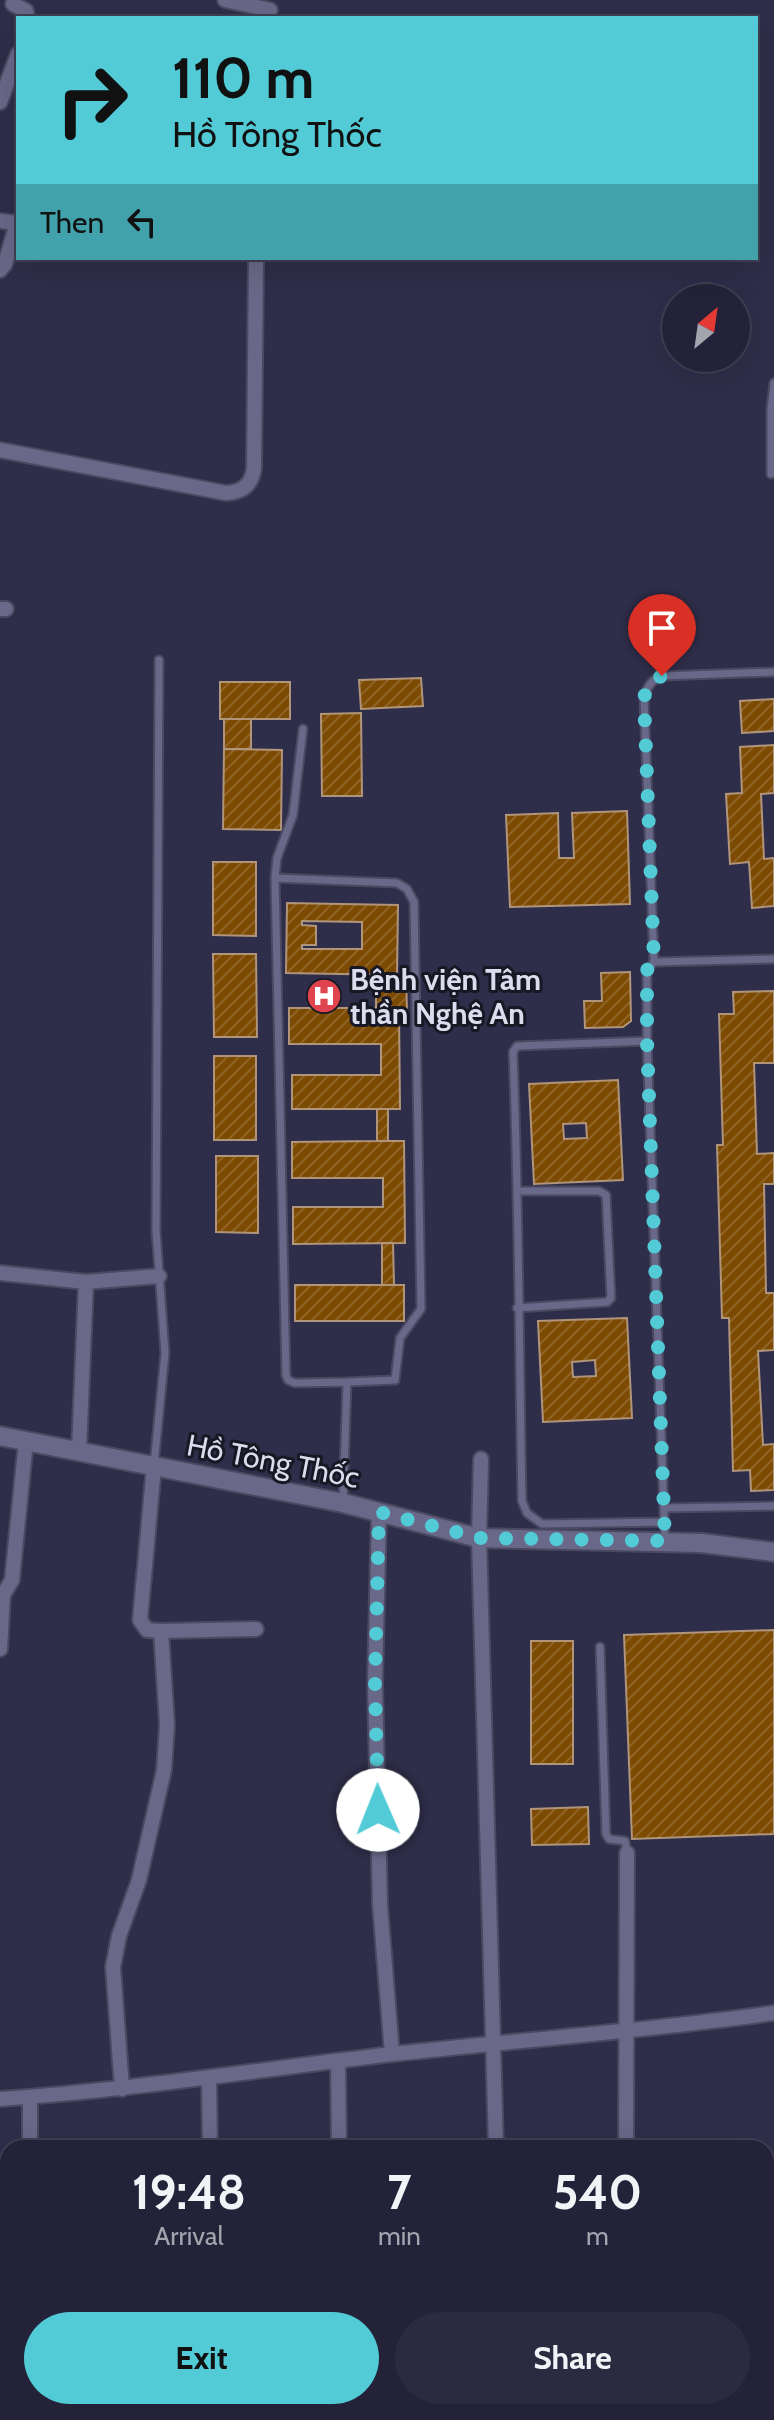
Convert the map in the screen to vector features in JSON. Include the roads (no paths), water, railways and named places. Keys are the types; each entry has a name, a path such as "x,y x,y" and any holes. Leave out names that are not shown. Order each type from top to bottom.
{"street":[{"path":"225,0 270,9"},
{"path":"13,4 26,11 27,16"},
{"path":"0,102 16,59"},
{"path":"0,270 5,264 16,226"},
{"path":"0,450 226,493 243,489 250,481 254,468 256,260"},
{"path":"0,1273 86,1282 159,1276"},
{"path":"79,1451 86,1282"},
{"name":"Hồ Tông Thốc","path":"0,1436 343,1503 479,1538 665,1541 774,1552"},
{"path":"0,1649 3,1595 12,1580 26,1441"},
{"path":"481,1459 479,1538 496,2140"},
{"path":"154,1466 140,1620 147,1630 256,1629"},
{"path":"379,1512 375,1683 379,1873 392,2054"},
{"path":"122,2089 113,1967 119,1936 139,1880 164,1770 167,1725 161,1631"},
{"path":"626,2140 627,1853"},
{"path":"0,2099 122,2089 392,2054 774,2013"},
{"path":"338,2062 339,2140"},
{"path":"209,2077 210,2140"},
{"path":"30,2097 30,2140"}],"lane":[{"path":"771,474 774,383"},
{"path":"154,1466 165,1353 156,1215 159,660"},
{"path":"665,1541 647,1041 647,970 654,962 644,698 646,688 656,678 668,675 774,672"},
{"path":"275,878 392,882 407,889 414,902 421,1309 400,1338 395,1380 295,1383 288,1380 286,1375 275,878 277,858 293,815 303,729"},
{"path":"654,962 774,959"},
{"path":"647,1041 515,1048 522,1501 527,1513 536,1522 549,1525 665,1522"},
{"path":"517,1308 607,1302 611,1298 606,1195 599,1191 518,1191"},
{"path":"343,1503 347,1382"},
{"path":"664,1508 774,1506"},
{"path":"600,1647 606,1834 609,1839 625,1841 627,1853"}],"place":[{"name":"Bệnh viện Tâm thần Nghệ An","path":"324,996"}]}
